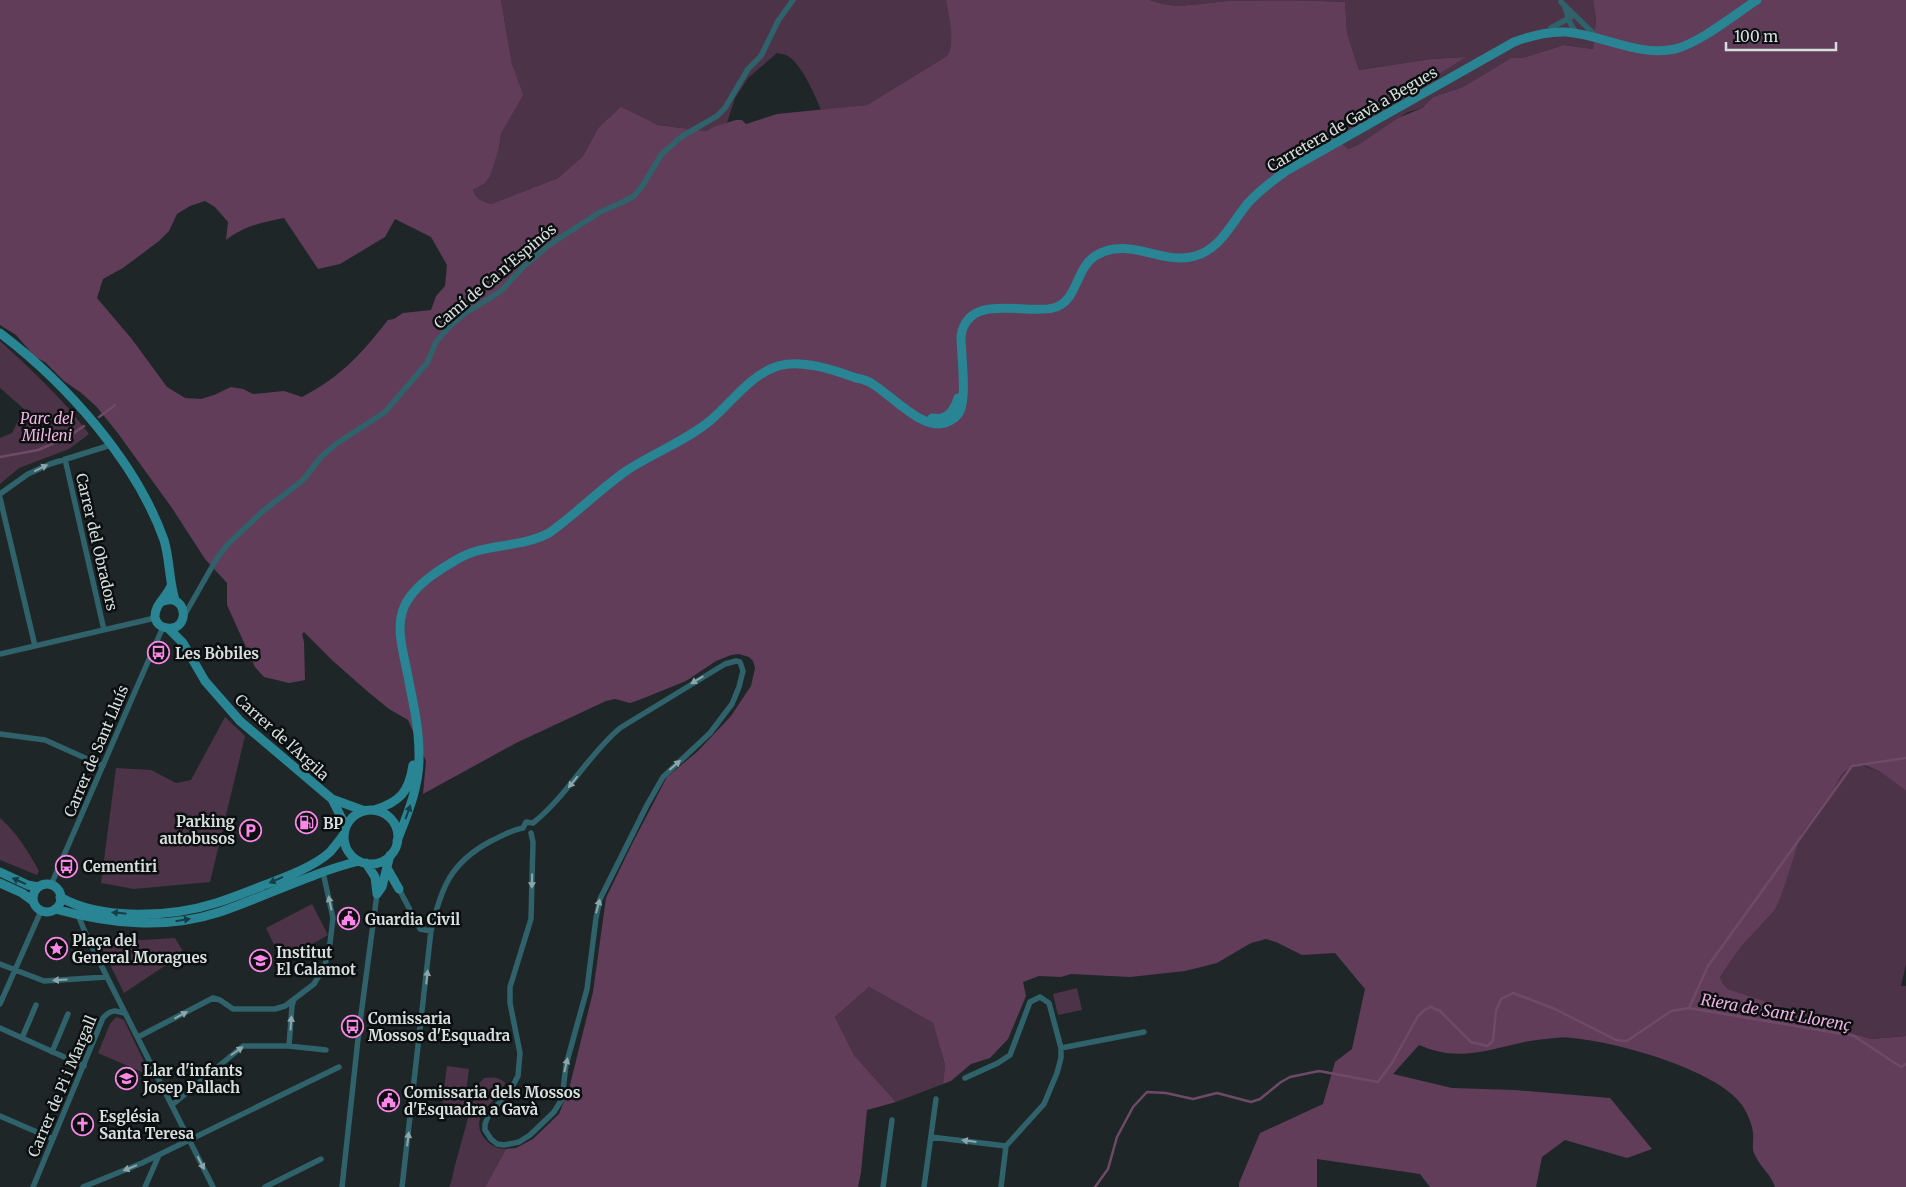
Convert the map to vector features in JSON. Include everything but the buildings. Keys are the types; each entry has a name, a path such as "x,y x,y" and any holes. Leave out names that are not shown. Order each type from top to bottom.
{"main road":[{"name":"Carretera de Gavà a Begues","path":"369,810 394,801 407,790 413,766 414,752 411,724 395,636 395,620 398,608 415,583 439,564 478,545 518,539 544,532 622,469 697,425 763,368 778,362 806,361 853,372 881,385 910,409 925,417 937,419 948,415 955,407 959,395 956,332 964,318 972,311 992,303 1053,304 1066,294 1084,259 1091,253 1106,247 1122,244 1140,245 1171,252 1190,253 1206,247 1219,235 1250,196 1284,167 1506,42 1530,32 1551,28 1593,32 1640,47 1674,46 1695,37 1751,0"},
{"name":"Carretera de Gavà a Begues","path":"397,841 417,782 420,756 409,681 400,638 400,622 402,612 409,598 441,569 479,549 520,543 549,533 625,472 702,426 757,377 780,366 806,366 864,380 873,384 911,413 926,421 937,424 946,423 957,416 963,398 960,336 965,322 983,311 1005,307 1038,310 1061,305 1070,296 1080,272 1087,263 1095,256 1108,250 1123,248 1177,258 1197,256 1217,244 1238,216 1260,192 1296,164 1514,42 1531,36 1573,31 1650,51 1676,49 1697,40 1757,0"},
{"path":"0,333 20,348 86,414 111,445 143,494 157,523 166,552 171,586 176,601 183,609 181,621 166,628 155,618 154,611 167,596 171,586"},
{"path":"161,602 166,599 176,601"},
{"name":"Carrer de l'Argila","path":"181,621 183,643"},
{"name":"Carrer de l'Argila","path":"166,628 183,643 205,681 240,721 332,799 369,810"},
{"name":"Carrer de l'Argila","path":"332,799 345,830"},
{"path":"60,897 78,905 98,910 129,914 171,912 200,908 269,883 309,865 329,852 353,816 369,810 384,813 393,822 397,831 397,841 390,854 380,891"},
{"path":"345,830 347,850 363,862 375,877 380,891"},
{"path":"0,883 33,901 41,911 47,912 55,909 128,924 154,924 186,920 219,912 323,872 363,862 380,862 390,854"},
{"path":"387,868 399,888"},
{"path":"0,872 28,885 38,887 51,885 58,891 60,897 55,909"},
{"path":"380,891 391,885 399,888"},
{"path":"33,901 38,887"}],"street":[{"name":"Camí de Ca n'Espinós","path":"181,621 217,558 228,544 263,511 303,480 321,457 336,444 385,412 418,376 428,363 436,342 453,324 464,314 501,291 523,267 556,241 600,212 634,196 661,155 681,137 717,116 725,108 748,69 761,56 778,21 793,0"},
{"path":"1560,1 1593,32"},
{"path":"1560,1 1567,11 1573,31 1580,23 1580,19"},
{"path":"1551,28 1573,16 1580,19"},
{"path":"36,646 0,496 28,474 50,464 111,445"},
{"name":"Carrer del Obradors","path":"65,459 104,630"},
{"path":"176,601 187,602 194,599"},
{"path":"0,654 155,618"},
{"name":"Carrer de Sant Lluís","path":"51,885 102,766 166,628"},
{"path":"736,661 740,662 743,671 732,704 716,727 663,777 600,898 589,980 565,1071 562,1099 554,1112 530,1135 519,1142 504,1145 497,1144 490,1139 484,1124 489,1114 515,1085 518,1076 520,1053 510,1003 510,986 531,919 532,833 535,828 533,823 560,798 608,738 620,728 725,664 736,661"},
{"path":"0,734 45,740 102,766"},
{"path":"524,828 526,822 533,823"},
{"path":"524,828 527,833 532,833"},
{"path":"402,1187 431,931 438,901 444,885 455,869 470,854 512,830 524,828"},
{"path":"138,1037 213,998 220,1000 233,1009 275,1009 285,1006 314,984 325,965 333,918 323,872"},
{"path":"399,888 420,929 431,931"},
{"path":"342,1187 359,1026 380,891"},
{"path":"0,1004 41,911"},
{"path":"78,915 107,977 213,1187"},
{"path":"0,964 44,982 107,977"},
{"path":"965,1078 998,1064 1010,1055 1030,1002 1037,998 1042,998 1049,1003 1060,1048 1061,1058 1058,1073 1044,1104 1006,1146 1001,1187"},
{"path":"289,1046 294,999"},
{"path":"22,1038 36,1005"},
{"name":"Carrer de Pi i Margall","path":"33,1187 103,1018 108,1012 115,1010 126,1014"},
{"path":"52,1052 68,1014"},
{"path":"0,1028 84,1066"},
{"path":"1060,1048 1144,1032"},
{"path":"172,1105 243,1046 289,1046 326,1050"},
{"path":"84,1187 159,1155 339,1067"},
{"path":"924,1187 936,1099"},
{"path":"0,1116 53,1139"},
{"path":"883,1187 892,1120"},
{"path":"931,1136 1006,1146"},
{"path":"145,1187 159,1155"},
{"path":"265,1187 321,1159"}],"green space":[{"path":"501,0 946,0 951,28 951,43 947,56 867,105 821,110 808,81 798,66 788,56 777,53 748,78 735,98 727,123 706,131 658,125 621,108 598,128 583,156 558,178 491,204 478,198 473,190 484,184 499,148 501,134 522,95 512,64"},
{"path":"1150,0 1593,0 1596,19 1593,49 1564,45 1522,58 1511,58 1463,87 1433,97 1422,108 1408,112 1358,145 1348,149 1327,131 1404,96 1465,57 1431,59 1359,70 1347,33 1345,2 1244,1 1170,5"},
{"name":"Parc del Mil·leni","path":"0,341 58,397 89,434 69,449 19,468 0,484 0,438 12,433 24,409 0,388"},
{"path":"225,717 245,736 210,882 134,889 101,883 116,768 151,770 176,783 191,780"},
{"path":"1858,764 1879,771 1906,791 1906,964 1901,986 1906,986 1906,1036 1871,1039 1826,1025 1780,1006 1728,989 1720,977 1740,948 1775,910 1781,897 1797,842 1804,829 1832,792 1842,774"},
{"path":"0,818 26,849 39,871 37,875 0,860"},
{"path":"312,904 328,935 282,961 266,928"},
{"path":"96,936 142,940 175,938 184,953 124,993"},
{"path":"869,987 933,1023 945,1065 943,1084 896,1102 854,1055 835,1017"},
{"path":"1077,988 1082,1010 1058,1015 1053,994"},
{"path":"116,1017 124,1020 151,1076 98,1053 110,1024"},
{"path":"447,1066 469,1069 463,1116 441,1113"},
{"path":"484,1078 498,1079 505,1083 481,1117 480,1131 490,1144 497,1148 506,1149 485,1187 449,1187 477,1086"}],"shaded area":[{"path":"0,0 501,0 512,64 523,95 501,134 499,148 490,176 484,184 473,190 478,198 491,204 558,178 583,156 598,128 621,107 658,125 706,131 736,120 742,120 746,124 777,114 867,105 947,56 950,50 951,36 946,0 1150,0 1170,5 1244,1 1345,2 1347,33 1359,70 1431,59 1466,57 1404,96 1328,131 1348,149 1358,145 1398,118 1422,108 1433,97 1463,87 1511,58 1522,58 1564,45 1593,49 1596,19 1593,0 1906,0 1906,791 1879,771 1864,765 1852,766 1842,774 1832,792 1801,834 1775,910 1740,948 1720,977 1728,989 1780,1006 1826,1025 1871,1039 1906,1036 1906,1187 1775,1187 1754,1153 1752,1129 1747,1115 1742,1105 1729,1092 1711,1080 1688,1069 1638,1051 1591,1041 1556,1038 1533,1040 1492,1050 1464,1054 1437,1051 1419,1045 1393,1074 1452,1088 1515,1090 1610,1098 1652,1149 1627,1158 1565,1140 1542,1157 1536,1187 1430,1187 1420,1174 1317,1159 1317,1187 1239,1187 1260,1133 1323,1104 1335,1062 1352,1049 1365,989 1335,953 1302,955 1266,939 1251,943 1217,963 1185,971 1130,977 1071,974 1061,977 1039,976 1023,982 1026,996 1008,1039 990,1058 971,1064 951,1081 943,1084 945,1065 933,1023 869,987 835,1017 854,1055 896,1102 867,1110 858,1187 485,1187 506,1149 516,1148 533,1139 559,1114 569,1089 593,992 606,898 667,777 698,751 731,716 751,686 755,668 753,661 749,657 739,654 731,655 716,661 686,681 639,700 630,703 615,699 606,701 516,743 423,794 426,761 408,720 389,709 367,691 304,632 302,634 305,680 289,683 264,677 255,667 227,605 227,583 205,559 172,508 117,432 96,406 64,381 45,362 35,357 16,335 0,325","holes":["205,201 215,207 228,222 226,240 247,228 284,218 318,269 340,264 385,237 395,219 431,237 447,265 445,286 436,296 431,310 403,313 394,319 388,320 369,343 340,372 302,397 284,391 253,394 243,389 231,387 201,399 185,398 167,387 131,338 97,298 103,279 123,268 159,241 169,231 177,214 190,206"]}],"waterway":[{"path":"99,417 115,405"},
{"path":"0,457 38,450 68,437 84,426"},
{"path":"1689,1008 1708,966 1852,766 1906,758"},
{"name":"Riera de Sant Llorenç","path":"1095,1187 1108,1169 1117,1137 1133,1107 1147,1092 1166,1093 1193,1099 1217,1093 1251,1102 1260,1099 1290,1077 1319,1071 1378,1082 1392,1063 1418,1016 1426,1009 1431,1007 1440,1011 1471,1042 1487,1046 1493,1041 1496,1011 1501,999 1513,993 1555,1009 1616,1040 1627,1041 1671,1011 1689,1008 1854,1036 1901,1067 1906,1064"}],"place":[{"name":"Les Bòbiles","path":"159,653"},
{"name":"BP","path":"307,823"},
{"name":"Parking autobusos","path":"251,830"},
{"name":"Cementiri","path":"67,866"},
{"name":"Guardia Civil","path":"349,919"},
{"name":"Plaça del General Moragues","path":"56,949"},
{"name":"Institut El Calamot","path":"260,961"},
{"name":"Comissaria Mossos d'Esquadra","path":"352,1027"},
{"name":"Llar d'infants Josep Pallach","path":"127,1079"},
{"name":"Comissaria dels Mossos d'Esquadra a Gavà","path":"388,1101"},
{"name":"Església Santa Teresa","path":"83,1125"}]}
